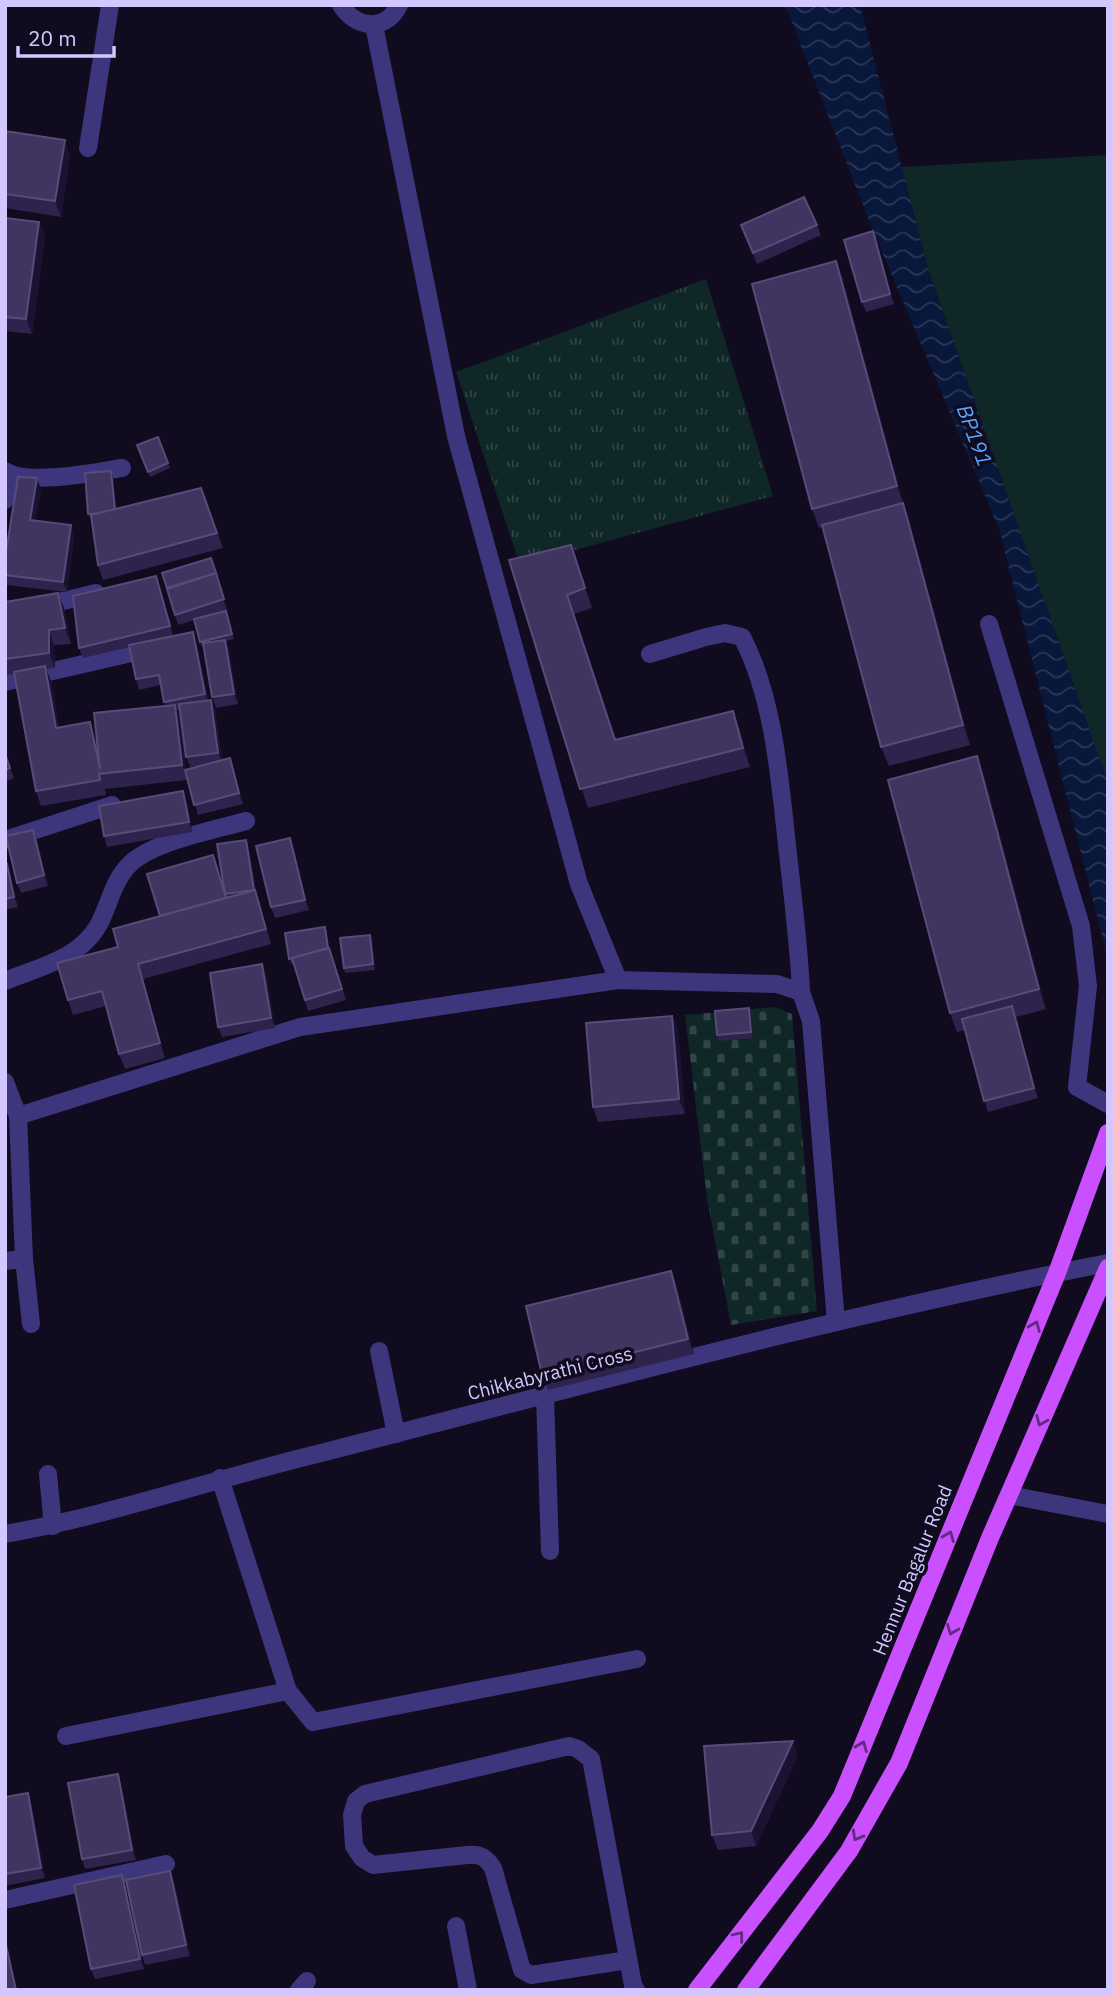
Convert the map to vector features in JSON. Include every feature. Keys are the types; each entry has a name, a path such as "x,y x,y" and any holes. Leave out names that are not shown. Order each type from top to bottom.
{"main road":[{"name":"Hennur Bagalur Road","path":"697,1990 820,1831 842,1796 1057,1273 1108,1133"},
{"path":"746,1990 849,1851 899,1763 1009,1495 1108,1266"}],"street":[{"path":"88,148 110,5"},
{"path":"341,5 354,20 374,25 393,16 399,5"},
{"path":"374,25 456,436 579,884 618,980"},
{"path":"5,500 8,473 44,478 122,468"},
{"path":"5,615 113,588"},
{"path":"989,624 1081,926 1088,986 1077,1087 1108,1104"},
{"path":"650,654 725,633 741,637 759,677 776,748 801,992 811,1021 836,1322"},
{"path":"5,682 174,643"},
{"path":"5,840 112,805"},
{"path":"5,981 73,954 90,938 100,923 115,885 132,863 156,847 246,821"},
{"path":"18,1116 300,1027 618,980 777,985 801,992"},
{"path":"5,1082 18,1116 12,1141 31,1324"},
{"path":"5,1261 24,1259"},
{"name":"Chikkabyrathi Cross","path":"5,1534 53,1526 220,1478 836,1322 1057,1273 1108,1266"},
{"path":"379,1351 396,1434"},
{"path":"545,1396 550,1551"},
{"path":"48,1474 53,1526"},
{"path":"220,1478 288,1691 313,1722 637,1659"},
{"path":"1009,1495 1108,1514"},
{"path":"66,1736 288,1691"},
{"path":"628,1960 531,1975 522,1970 494,1868 488,1860 479,1854 373,1865 362,1858 354,1846 352,1815 356,1801 365,1794 419,1781 569,1746 578,1749 591,1759 628,1960 636,1990"},
{"path":"5,1900 166,1864"},
{"path":"456,1926 468,1990"}],"green space":[{"path":"1108,155 1108,783 928,269 901,167"},
{"path":"706,279 773,496 520,565 456,372"},
{"path":"774,1007 792,1014 817,1311 731,1325 707,1198 685,1015"}],"water":[{"name":"BP191","path":"785,5 860,5 928,269 1108,783 1108,960 999,529 872,228"}],"building":[{"path":"5,131 65,140 55,201 5,194"},
{"path":"804,197 817,225 753,253 741,225"},
{"path":"5,218 39,222 26,319 5,317"},
{"path":"873,231 890,294 862,302 844,240"},
{"path":"836,261 897,486 812,509 752,284"},
{"path":"158,437 168,463 148,472 137,445"},
{"path":"111,471 115,509 88,514 85,473"},
{"path":"18,477 37,478 30,520 71,525 63,582 5,575 5,558"},
{"path":"201,488 217,533 98,565 91,515"},
{"path":"903,503 963,725 881,747 822,525"},
{"path":"571,545 585,588 567,595 615,740 733,711 743,748 580,789 509,560"},
{"path":"211,558 216,573 167,588 162,573"},
{"path":"216,573 224,599 175,615 167,589"},
{"path":"156,576 170,626 79,648 73,596"},
{"path":"58,593 65,628 49,630 49,653 5,659 5,602"},
{"path":"226,611 232,634 200,642 194,619"},
{"path":"193,632 205,694 164,702 159,675 136,679 129,645"},
{"path":"225,640 234,694 212,697 203,643"},
{"path":"45,666 56,728 90,722 100,769 94,713 175,705 182,765 99,774 100,780 36,791 14,672"},
{"path":"211,700 218,753 186,757 179,704"},
{"path":"5,754 10,768 5,770"},
{"path":"977,756 1039,989 950,1013 888,780"},
{"path":"230,758 239,793 194,805 185,770"},
{"path":"183,791 189,822 104,836 99,806"},
{"path":"33,830 44,875 17,883 6,836"},
{"path":"290,838 305,900 271,907 256,846"},
{"path":"246,840 254,890 225,894 217,844"},
{"path":"213,855 226,898 160,916 147,874"},
{"path":"7,864 14,897 5,899 5,865"},
{"path":"255,890 266,929 138,964 160,1043 119,1054 102,991 68,1000 57,963 118,947 113,929"},
{"path":"325,927 328,948 289,959 285,933"},
{"path":"370,935 373,964 344,968 340,938"},
{"path":"329,948 342,989 305,1000 292,958"},
{"path":"262,964 271,1018 218,1027 210,973"},
{"path":"1012,1006 1034,1088 984,1101 962,1019"},
{"path":"749,1008 751,1032 717,1035 715,1011"},
{"path":"672,1016 679,1099 593,1107 586,1023"},
{"path":"671,1271 688,1339 542,1375 526,1306"},
{"path":"793,1741 751,1831 712,1835 704,1746"},
{"path":"118,1774 132,1850 82,1859 68,1783"},
{"path":"28,1793 41,1868 5,1874 5,1797"},
{"path":"170,1871 186,1945 142,1955 126,1880"},
{"path":"122,1875 140,1959 91,1969 74,1885"},
{"path":"5,1941 16,1990 5,1990"}]}
